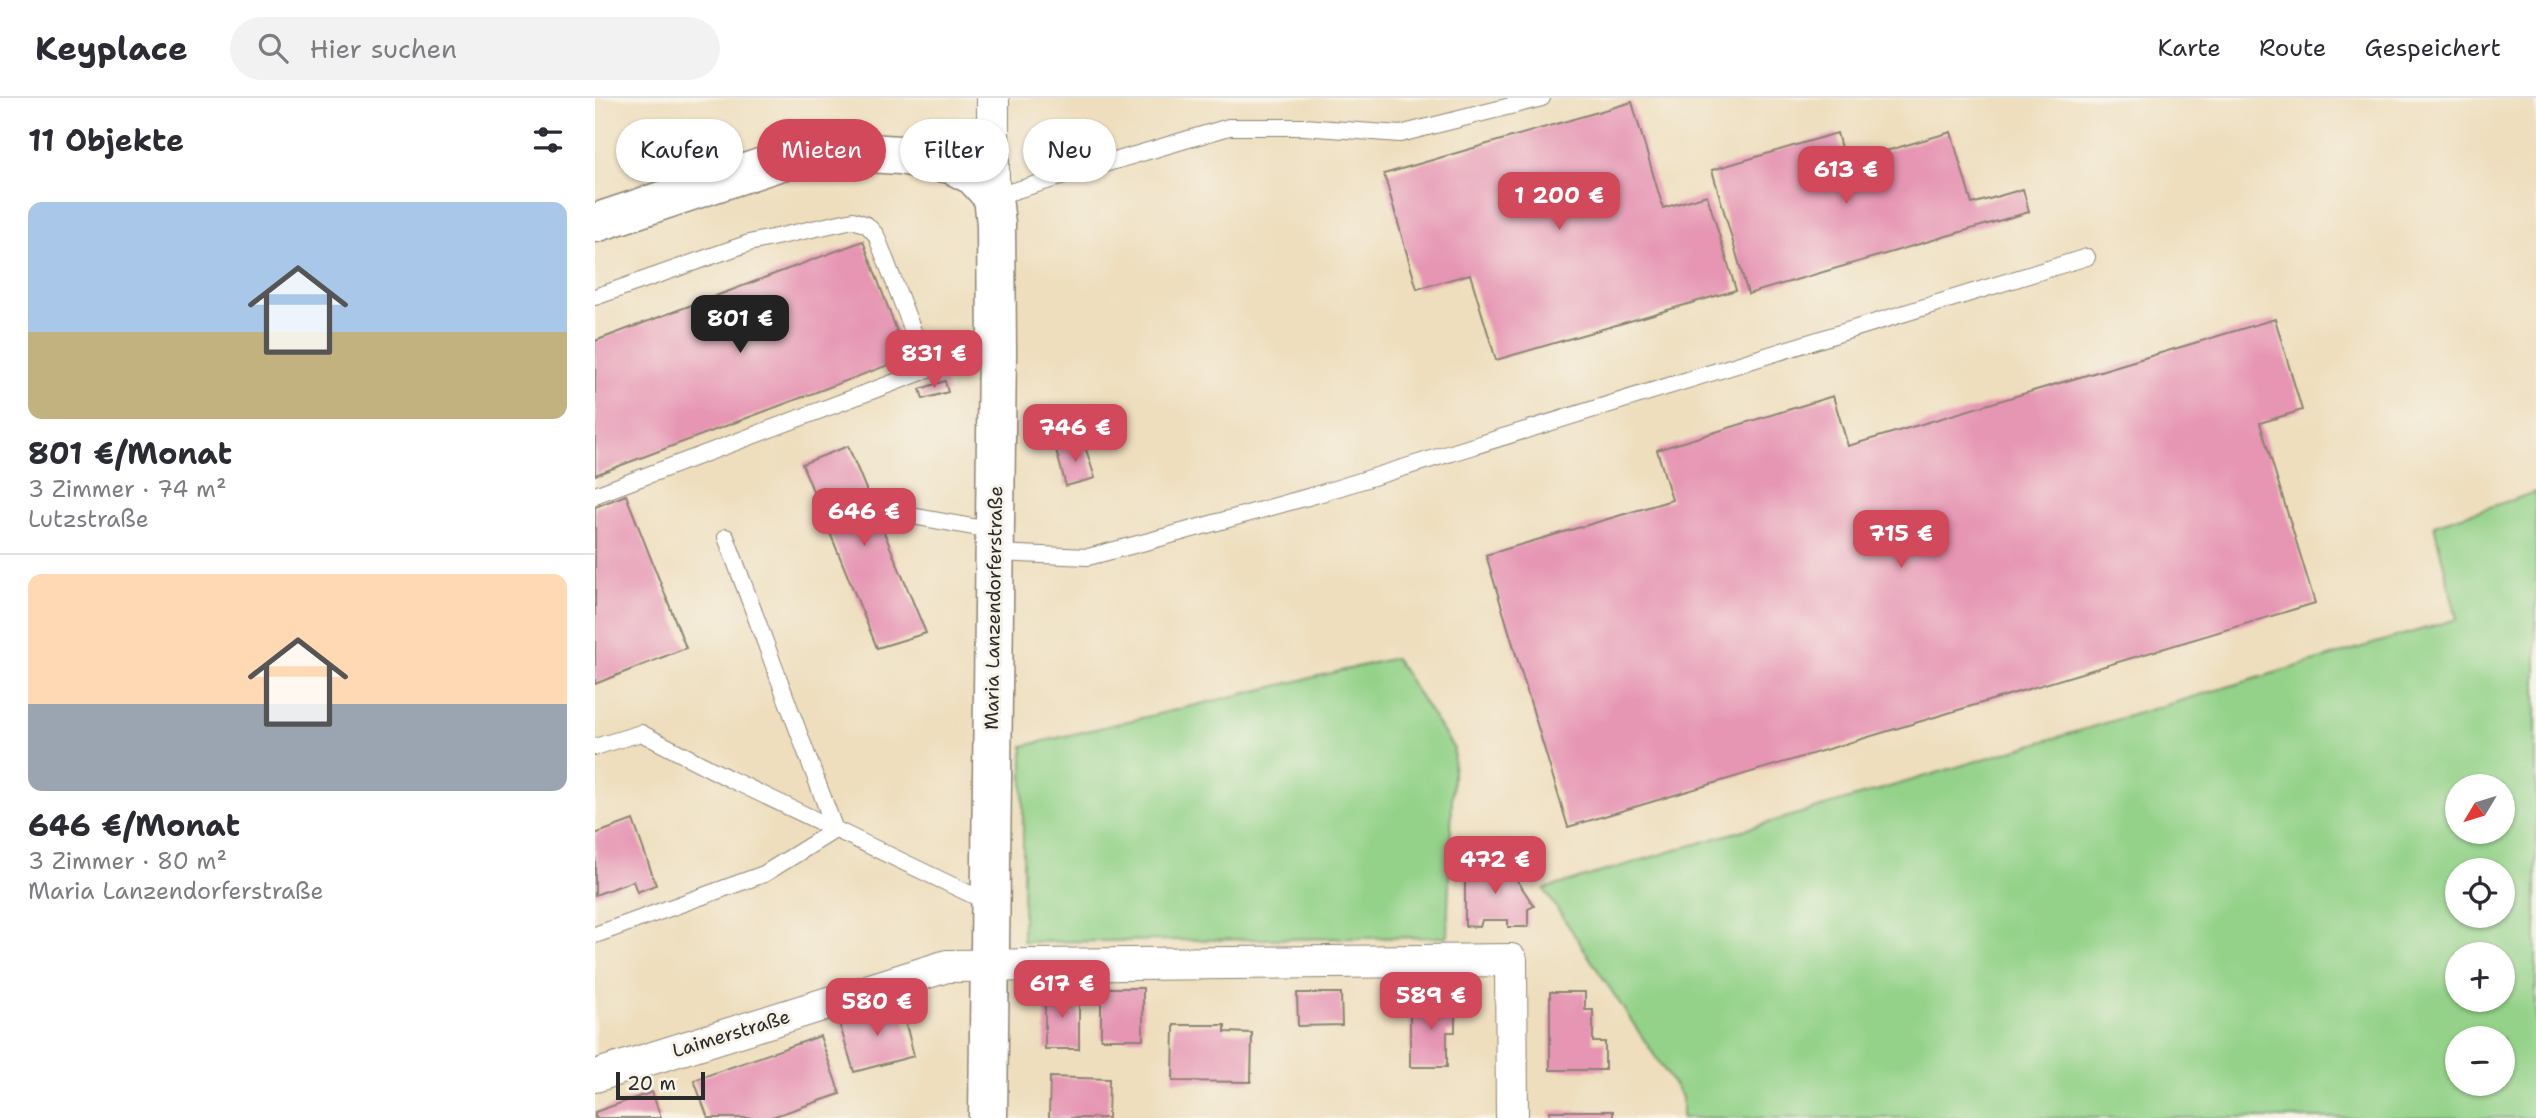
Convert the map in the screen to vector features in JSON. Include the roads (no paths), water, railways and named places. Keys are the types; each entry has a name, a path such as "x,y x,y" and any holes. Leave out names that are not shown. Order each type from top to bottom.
{"street":[{"name":"Maria Lanzendorferstraße","path":"988,1118 997,352 996,224 993,197 996,100"},
{"path":"595,223 782,161 836,151 900,155 951,164 974,176 993,197"},
{"name":"Laimerstraße","path":"595,1076 947,966 1511,960 1512,1118"}],"lane":[{"path":"993,197 1229,127 1304,127 1400,134 1542,98"},
{"path":"595,297 749,243 853,220 867,225 876,235 922,372"},
{"path":"912,516 995,542 1088,557 1315,495 2087,257"},
{"path":"595,495 967,355 997,352"},
{"path":"726,537 835,830"},
{"path":"595,747 642,733 835,830 989,903"},
{"path":"595,935 764,874 835,830"}]}
